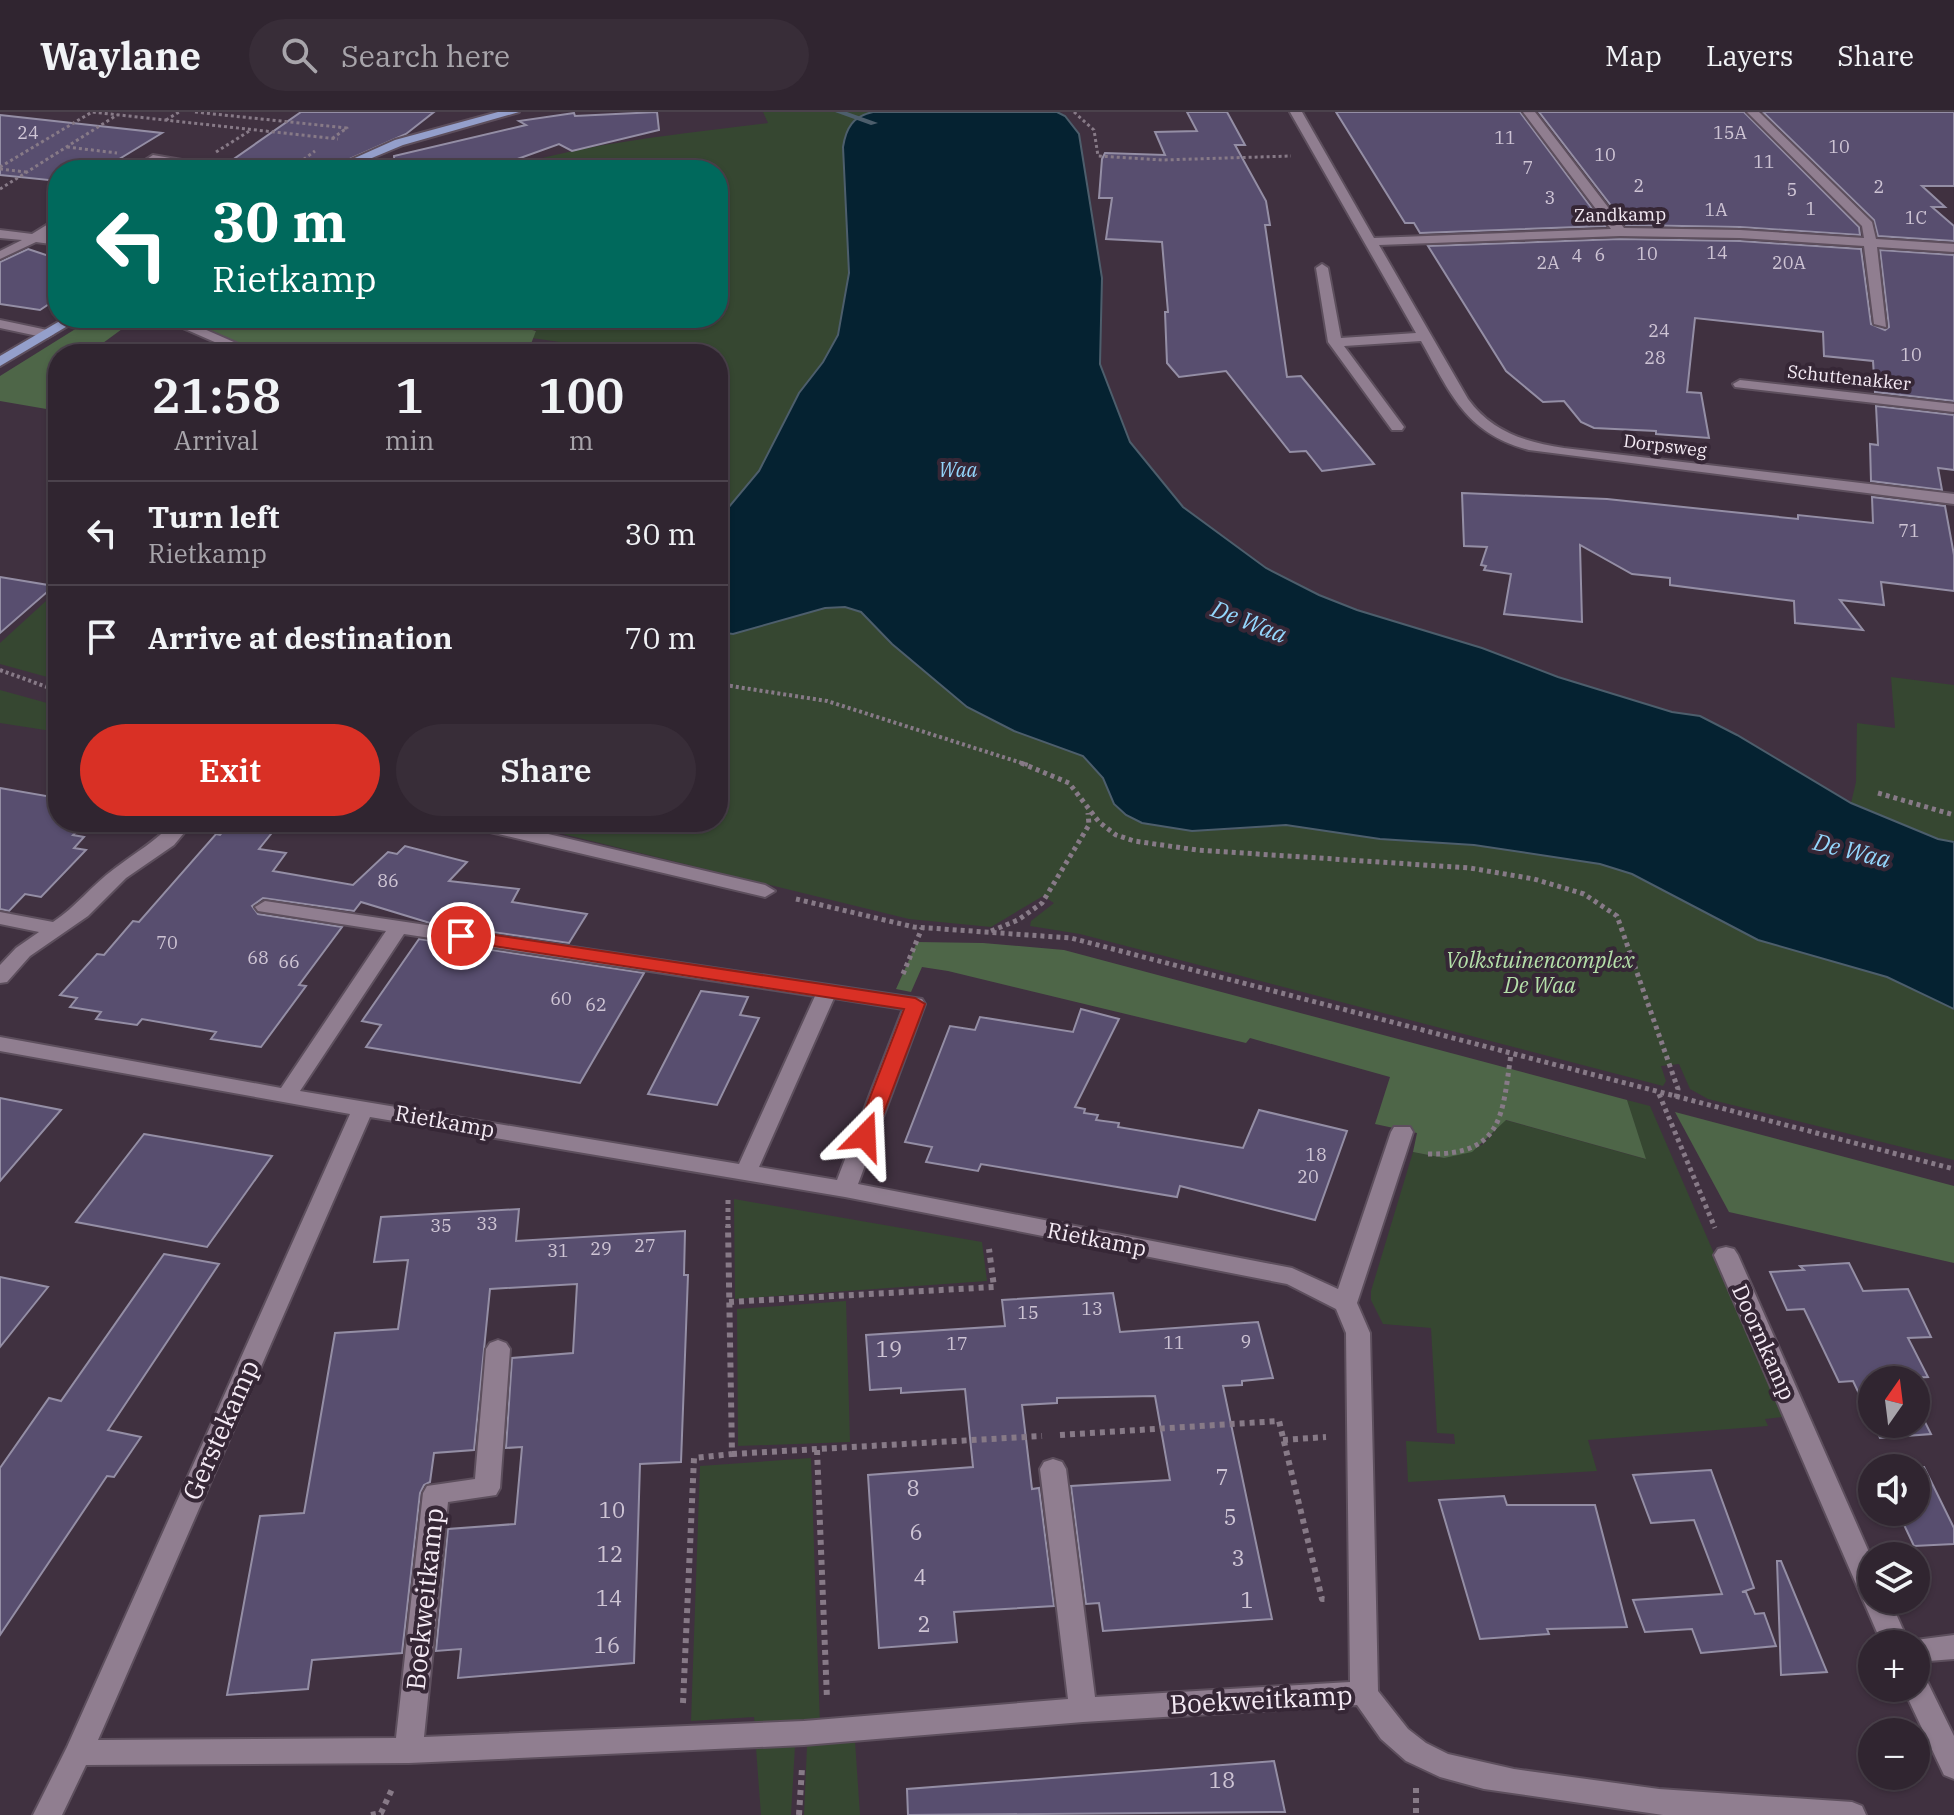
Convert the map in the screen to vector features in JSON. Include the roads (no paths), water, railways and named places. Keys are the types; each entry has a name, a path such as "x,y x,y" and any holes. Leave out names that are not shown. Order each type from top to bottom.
{"main road":[{"path":"357,160 391,145 452,126 513,112"},
{"path":"0,362 57,328"}],"street":[{"name":"Dorpsweg","path":"1296,112 1473,417 1493,432 1518,443 1603,457 1954,499"},
{"path":"1529,112 1620,232"},
{"path":"1753,112 1868,225 1881,324"},
{"path":"0,255 48,229"},
{"name":"Zandkamp","path":"1370,242 1620,232 1870,241 1954,248"},
{"path":"0,234 48,240"},
{"path":"1322,268 1335,342 1397,427"},
{"path":"0,324 47,334"},
{"path":"191,328 230,344"},
{"path":"1335,342 1425,337"},
{"name":"Schuttenakker","path":"1740,384 1954,408"},
{"path":"0,977 23,952 81,912 119,874 175,832"},
{"path":"515,832 765,891"},
{"path":"265,907 915,1004 845,1189"},
{"path":"0,918 55,929"},
{"path":"286,1096 399,927"},
{"path":"736,1172 827,991"},
{"name":"Rietkamp","path":"0,1044 286,1096 845,1189 1292,1277 1345,1303"},
{"name":"Gerstekamp","path":"47,1815 78,1753 364,1107"},
{"path":"1364,1693 1358,1333 1345,1303 1398,1142"},
{"name":"Doornkamp","path":"1726,1255 1858,1557"},
{"name":"Boekweitkamp","path":"409,1750 436,1493 487,1488 498,1349"},
{"path":"1053,1469 1083,1710"},
{"path":"1930,1649 1954,1647"},
{"name":"Boekweitkamp","path":"78,1753 409,1750 816,1733 1083,1710 1364,1693 1390,1732 1425,1758 1478,1776 1609,1797 1729,1809 1852,1815"},
{"path":"1923,1702 1954,1766"}],"water":[{"name":"Waa","path":"873,112 1057,112 1065,116 1079,134 1102,278 1100,364 1130,442 1183,507 1266,568 1319,595 1357,610 1482,648 1558,677 1672,712 1700,716 1851,803 1938,839 1954,842 1954,1009 1887,977 1758,940 1632,874 1600,864 1474,845 1380,839 1286,825 1192,831 1142,823 1114,804 1103,778 1083,756 1014,731 967,707 892,644 861,612 845,607 825,608 728,633 728,508 759,471 799,393 823,362 838,335 849,273 843,147 846,134 860,116"}],"waterway":[{"name":"De Waa","path":"839,112 874,123"}],"park label":[{"name":"Volkstuinencomplex De Waa","path":"1540,972"}]}
